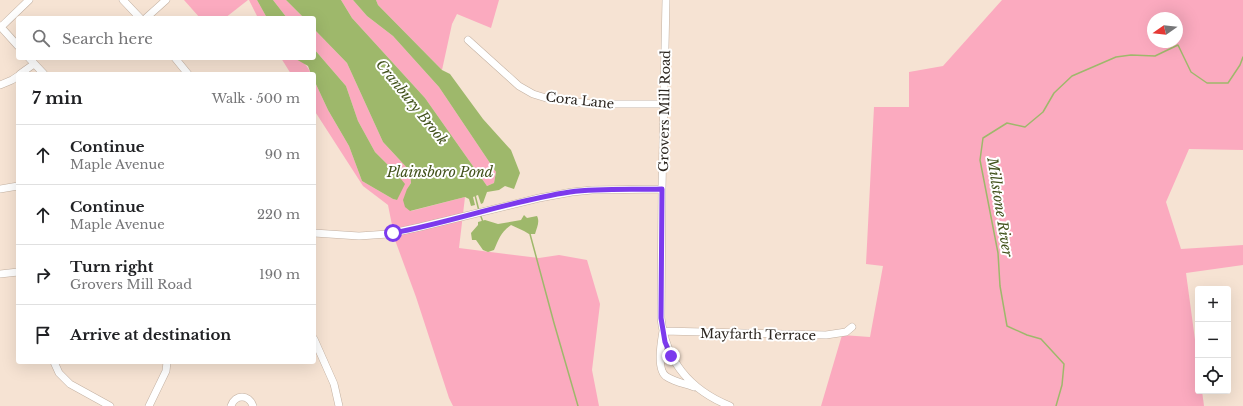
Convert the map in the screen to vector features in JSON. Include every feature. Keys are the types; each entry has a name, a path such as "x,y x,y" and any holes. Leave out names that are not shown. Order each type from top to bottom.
{"street":[{"path":"16,44 0,26 29,0"},
{"path":"123,0 138,16"},
{"path":"148,16 166,0"},
{"name":"Grovers Mill Road","path":"666,0 662,189 661,318 663,331 665,342 675,362 696,388 708,396 730,406"},
{"name":"Cora Lane","path":"468,40 519,86 533,94 546,98 592,104 664,104"},
{"path":"177,60 186,72"},
{"path":"22,72 32,61 42,72"},
{"path":"0,85 16,77"},
{"path":"0,189 16,186"},
{"path":"316,233 343,236 371,236 388,234 539,198 572,192 592,190 662,189"},
{"path":"0,274 16,272"},
{"name":"Mayfarth Terrace","path":"663,331 826,335 846,332 852,327"},
{"path":"663,331 660,351 661,370 663,374 696,388"},
{"path":"316,344 334,384 339,406"},
{"path":"55,364 59,373 70,384 110,406"},
{"path":"149,406 166,371 167,364"},
{"path":"231,406 235,399 246,397 250,400 253,406"}],"shaded area":[{"path":"184,0 248,0 228,16 198,16"},
{"path":"249,0 257,0 266,16 257,16"},
{"path":"273,0 286,0 302,16 285,16"},
{"path":"341,0 353,0 367,16 393,36 439,87 496,172 494,183 487,186 425,98 352,18"},
{"path":"376,0 499,0 491,28 457,14 452,24 442,70 378,5"},
{"path":"1002,0 1243,0 1243,150 1189,149 1166,202 1181,249 1243,245 1243,265 1186,273 1195,340 1195,394 1202,394 1204,406 821,406 842,335 870,337 883,266 866,264 874,107 909,107 909,72 943,66"},
{"path":"316,31 347,63 383,142 410,171 411,183 407,189 411,211 465,197 459,248 539,258 559,255 587,260 600,304 592,370 599,406 453,406 395,240 388,205 363,186 316,113 316,84 328,110 349,146 362,181 397,200 397,174 375,152 358,121 346,86 316,51"},
{"path":"282,60 299,60 306,65 310,72 290,72"}],"water":[{"path":"257,0 273,0 285,16 266,16"},
{"name":"Plainsboro Pond","path":"286,0 341,0 352,18 425,98 487,186 494,183 496,172 439,87 393,36 367,16 353,0 376,0 378,5 442,70 450,74 483,119 511,150 520,173 514,189 505,186 499,190 487,192 483,203 481,204 478,195 473,197 475,205 471,206 469,199 465,197 410,211 405,207 403,200 411,183 410,171 383,142 347,63 316,31 316,16 302,16"},
{"name":"Plainsboro Pond","path":"316,51 346,86 358,121 375,152 405,184 397,200 362,181 349,146 328,110 316,84 316,72 310,72 308,66 298,60 316,60"},
{"path":"524,215 527,218 537,216 538,222 535,234 529,234 511,225 502,234 494,250 488,252 483,250 476,240 472,240 471,233 478,225 478,222 485,220 498,224 521,220"}],"waterway":[{"name":"Millstone River","path":"1056,406 1062,385 1064,364 1041,339 1027,335 1007,326 1000,286 998,253 980,160 983,138 1007,123 1025,127 1043,112 1054,93 1072,76 1116,57 1131,55 1155,56 1178,45 1191,72 1207,83 1228,83 1240,65 1243,57"},
{"name":"Cranbury Brook","path":"475,195 479,211"},
{"name":"Cranbury Brook","path":"480,214 483,222"},
{"name":"Cranbury Brook","path":"530,234 578,406"}],"route":[{"path":"393,233 539,198 572,192 592,190 662,189 661,318 665,342 671,356"}]}
